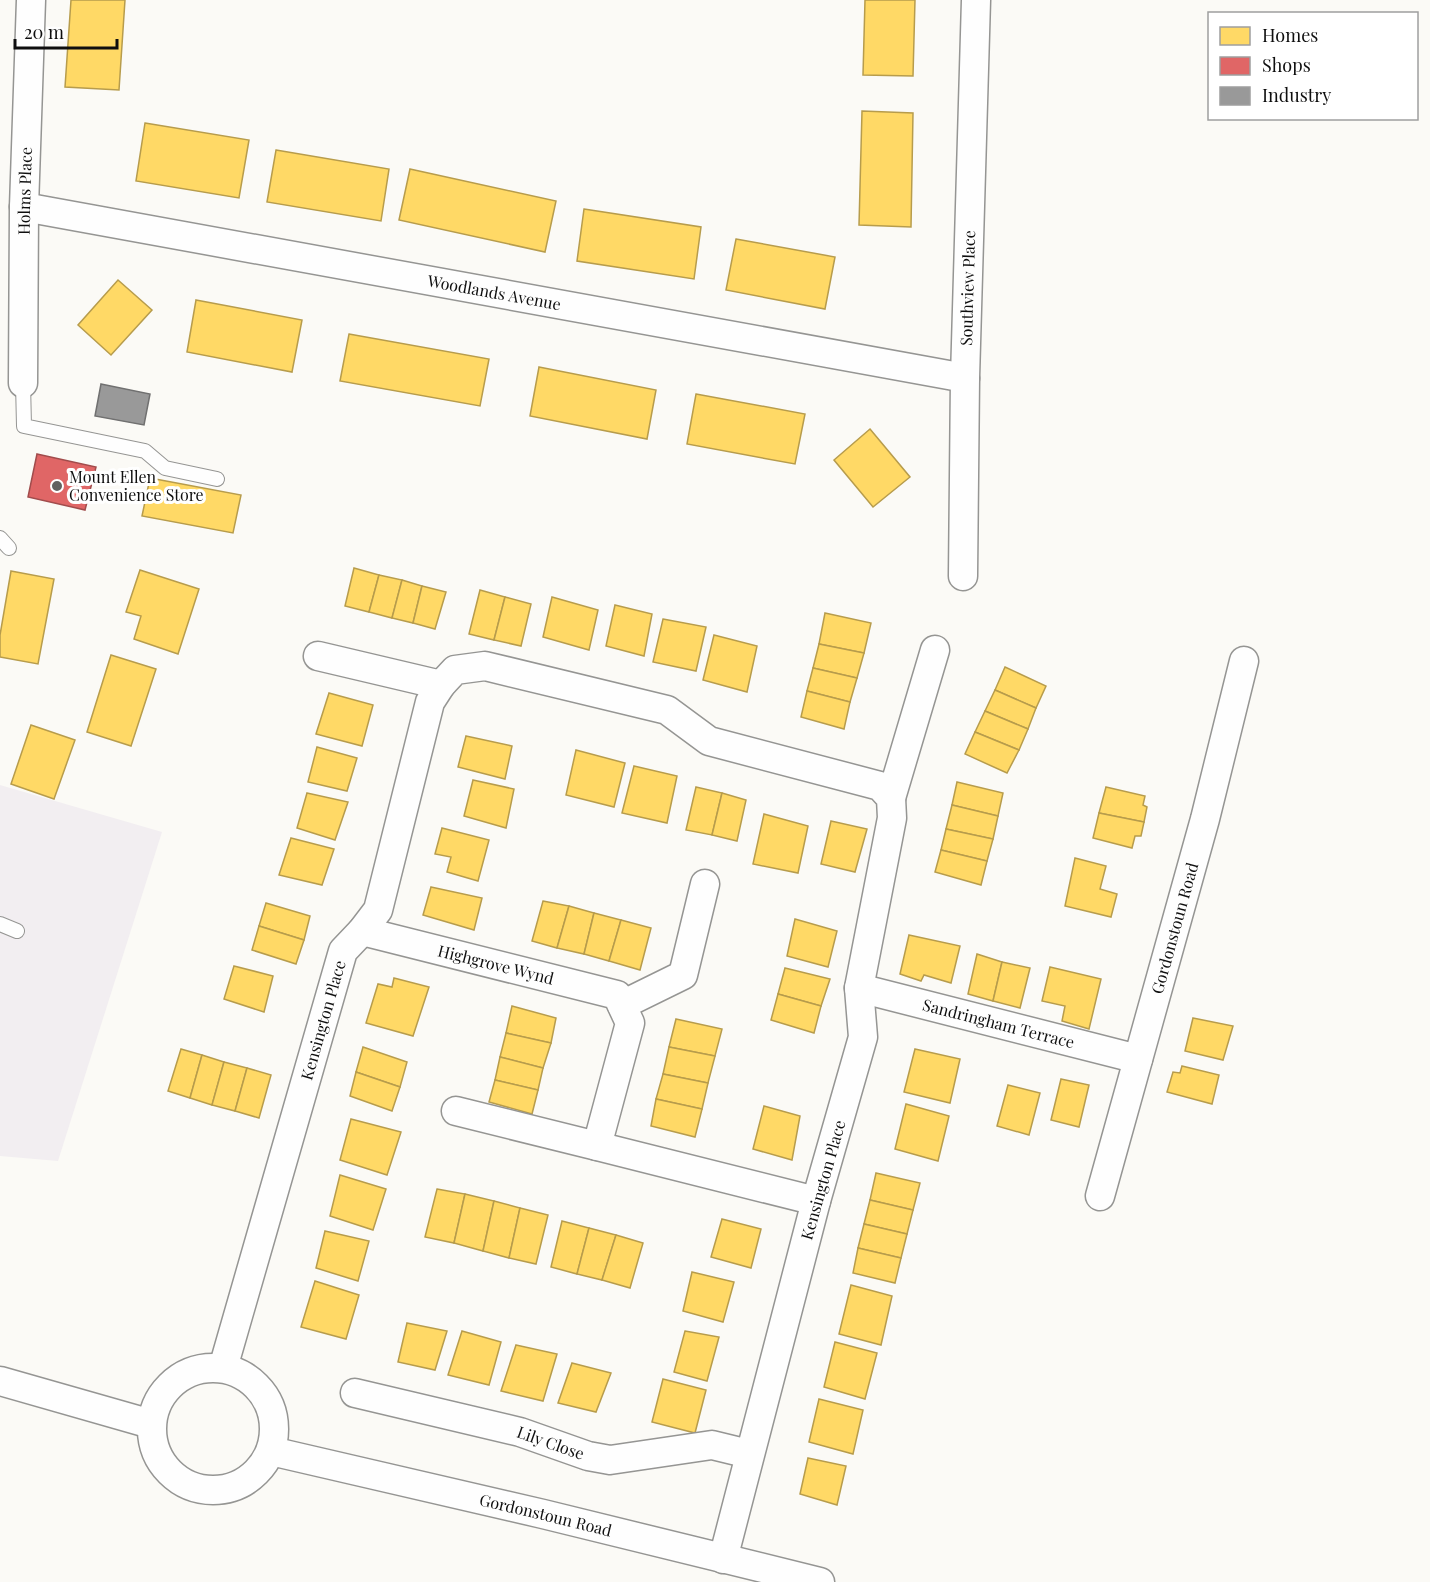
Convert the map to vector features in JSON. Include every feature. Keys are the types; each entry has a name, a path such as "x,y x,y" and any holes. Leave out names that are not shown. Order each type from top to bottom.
{"street":[{"name":"Holms Place","path":"23,383 24,207 31,0"},
{"name":"Southview Place","path":"963,576 965,378 976,0"},
{"name":"Woodlands Avenue","path":"24,207 965,378"},
{"name":"Kensington Place","path":"723,1559 816,1201 863,1037 859,988 892,818 891,798 935,650"},
{"path":"318,656 441,684 455,670 485,666 667,710 709,741 880,786 891,798"},
{"name":"Gordonstoun Road","path":"1100,1196 1203,827 1244,662"},
{"name":"Kensington Place","path":"223,1368 343,951 378,910 430,702 441,684"},
{"path":"597,1146 630,1023 622,1005 683,975 705,884"},
{"name":"Highgrove Wynd","path":"362,931 617,995 622,1005"},
{"name":"Sandringham Terrace","path":"859,988 1138,1059"},
{"path":"456,1111 816,1201"},
{"path":"202,1368 223,1368 240,1373 255,1383 266,1398 273,1415 274,1433 271,1451 260,1468 246,1481 228,1489 208,1491 190,1486 173,1476 160,1461 152,1443 151,1424 156,1404 167,1387 183,1374 202,1368"},
{"path":"0,1382 151,1424"},
{"name":"Lily Close","path":"355,1393 520,1432 588,1456 610,1460 711,1445 749,1454"},
{"name":"Gordonstoun Road","path":"271,1451 543,1514 820,1582"}],"lane":[{"path":"23,383 24,426 145,451 165,468 217,479"},
{"path":"0,924 16,931"}],"shaded area":[{"path":"0,785 162,832 58,1161 0,1156"}],"building: Homes":[{"path":"71,0 125,0 119,90 65,87"},
{"path":"865,0 915,0 913,76 863,75"},
{"path":"862,111 913,113 911,227 859,225"},
{"path":"145,123 249,140 239,198 136,181"},
{"path":"276,150 389,169 381,221 267,202"},
{"path":"410,169 556,201 545,252 399,220"},
{"path":"584,209 701,227 694,279 577,261"},
{"path":"736,239 835,257 825,309 726,290"},
{"path":"118,280 152,310 111,355 78,325"},
{"path":"196,300 302,320 292,372 187,352"},
{"path":"349,334 489,359 480,406 340,381"},
{"path":"539,367 656,390 647,439 530,416"},
{"path":"696,394 805,414 795,464 687,444"},
{"path":"870,429 910,477 873,507 834,460"},
{"path":"150,478 241,495 233,533 142,516"},
{"path":"354,568 379,575 369,612 345,606"},
{"path":"140,570 199,589 178,654 134,639 141,616 126,612"},
{"path":"11,571 54,579 38,664 0,657 0,635"},
{"path":"379,575 402,580 392,618 369,612"},
{"path":"402,580 422,586 413,623 392,618"},
{"path":"422,586 446,592 435,629 413,623"},
{"path":"480,590 505,597 494,640 469,634"},
{"path":"505,597 531,604 521,646 494,640"},
{"path":"552,597 598,610 589,650 543,637"},
{"path":"615,605 652,614 644,656 606,646"},
{"path":"825,613 871,623 864,653 819,644"},
{"path":"663,619 706,627 696,671 653,662"},
{"path":"714,635 757,646 747,692 703,680"},
{"path":"819,644 864,653 857,678 813,668"},
{"path":"111,655 156,669 131,746 87,732"},
{"path":"1005,667 1046,686 1036,708 995,690"},
{"path":"813,668 857,678 850,702 807,691"},
{"path":"995,690 1036,708 1028,729 985,711"},
{"path":"807,691 850,702 844,729 801,717"},
{"path":"329,693 373,705 362,746 316,734"},
{"path":"985,711 1028,729 1019,750 975,732"},
{"path":"31,725 75,740 54,799 11,784"},
{"path":"975,732 1019,750 1007,773 965,754"},
{"path":"466,736 512,746 505,779 458,767"},
{"path":"317,747 357,758 347,791 308,782"},
{"path":"576,750 625,763 614,807 566,795"},
{"path":"634,766 677,776 667,823 622,813"},
{"path":"473,780 514,789 506,828 464,816"},
{"path":"957,782 1003,793 998,816 952,805"},
{"path":"696,787 722,793 712,835 686,830"},
{"path":"1106,787 1145,796 1143,805 1147,807 1144,822 1099,813"},
{"path":"307,793 348,802 335,840 297,828"},
{"path":"722,793 746,800 737,841 712,835"},
{"path":"952,805 998,816 993,839 946,829"},
{"path":"1099,813 1144,822 1141,836 1135,836 1132,848 1093,838"},
{"path":"764,814 808,826 798,873 753,864"},
{"path":"831,821 867,829 855,872 821,864"},
{"path":"442,828 489,840 478,881 447,872 451,857 435,854"},
{"path":"946,829 993,839 987,861 941,850"},
{"path":"291,838 334,849 322,885 279,875"},
{"path":"941,850 987,861 981,885 935,872"},
{"path":"1075,858 1106,866 1100,889 1117,894 1111,917 1065,906"},
{"path":"431,887 482,898 474,930 423,915"},
{"path":"543,901 569,906 557,948 532,941"},
{"path":"266,903 310,916 304,940 259,926"},
{"path":"569,906 594,913 584,954 557,948"},
{"path":"594,913 621,920 609,961 584,954"},
{"path":"795,919 837,931 828,967 787,956"},
{"path":"621,920 651,928 640,970 609,961"},
{"path":"259,926 304,940 296,964 252,950"},
{"path":"909,935 960,946 951,983 924,975 921,981 900,974"},
{"path":"977,954 1002,962 993,1001 968,994"},
{"path":"1002,962 1030,968 1020,1008 993,1001"},
{"path":"234,966 273,976 264,1012 224,999"},
{"path":"1050,967 1101,979 1089,1029 1062,1021 1065,1006 1042,1001"},
{"path":"785,968 830,979 821,1006 778,994"},
{"path":"394,978 429,987 413,1036 366,1023 378,984 392,987"},
{"path":"778,994 821,1006 814,1033 771,1020"},
{"path":"512,1006 556,1018 551,1043 506,1033"},
{"path":"1193,1018 1233,1026 1223,1060 1185,1051"},
{"path":"676,1019 722,1029 715,1056 669,1047"},
{"path":"506,1033 551,1043 543,1068 500,1057"},
{"path":"363,1047 407,1062 400,1087 356,1072"},
{"path":"669,1047 715,1056 708,1083 663,1074"},
{"path":"181,1049 202,1055 190,1098 168,1091"},
{"path":"915,1049 960,1059 950,1103 904,1092"},
{"path":"202,1055 224,1062 212,1105 190,1098"},
{"path":"500,1057 543,1068 538,1090 495,1080"},
{"path":"224,1062 247,1068 235,1111 212,1105"},
{"path":"1182,1066 1219,1075 1212,1104 1167,1092 1173,1072 1180,1073"},
{"path":"247,1068 271,1075 259,1118 235,1111"},
{"path":"356,1072 400,1087 392,1111 350,1096"},
{"path":"663,1074 708,1083 702,1109 656,1099"},
{"path":"1061,1079 1089,1085 1079,1127 1051,1120"},
{"path":"495,1080 538,1090 532,1114 489,1102"},
{"path":"1008,1085 1040,1093 1029,1135 997,1126"},
{"path":"656,1099 702,1109 695,1137 651,1126"},
{"path":"906,1104 949,1116 938,1161 895,1149"},
{"path":"764,1106 800,1116 792,1160 753,1149"},
{"path":"351,1119 401,1132 387,1175 340,1160"},
{"path":"876,1173 920,1183 913,1210 870,1200"},
{"path":"340,1175 386,1189 373,1230 330,1216"},
{"path":"437,1189 465,1194 454,1243 425,1237"},
{"path":"465,1194 494,1201 483,1251 454,1243"},
{"path":"870,1200 913,1210 907,1234 864,1224"},
{"path":"494,1201 520,1208 509,1258 483,1251"},
{"path":"520,1208 548,1215 536,1264 509,1258"},
{"path":"722,1219 761,1229 751,1268 711,1257"},
{"path":"562,1221 589,1228 577,1274 551,1267"},
{"path":"864,1224 907,1234 901,1258 858,1248"},
{"path":"589,1228 616,1235 602,1280 577,1274"},
{"path":"325,1231 369,1241 358,1281 316,1268"},
{"path":"616,1235 643,1243 630,1288 602,1280"},
{"path":"858,1248 901,1258 895,1283 853,1273"},
{"path":"692,1272 734,1282 723,1322 683,1311"},
{"path":"315,1281 359,1295 346,1339 301,1327"},
{"path":"851,1285 892,1296 881,1345 839,1334"},
{"path":"407,1323 447,1331 435,1370 398,1362"},
{"path":"462,1331 501,1342 489,1385 448,1375"},
{"path":"685,1331 719,1337 707,1381 674,1372"},
{"path":"835,1342 877,1353 865,1399 824,1387"},
{"path":"516,1345 557,1354 543,1401 501,1391"},
{"path":"572,1363 611,1373 596,1412 558,1403"},
{"path":"663,1379 706,1390 695,1433 652,1422"},
{"path":"819,1399 863,1410 853,1454 809,1442"},
{"path":"808,1458 846,1466 837,1505 800,1494"}],"building: Shops":[{"path":"37,454 96,467 85,510 28,497"}],"building: Industry":[{"path":"101,384 150,394 144,425 95,416"}],"place":[{"name":"Mount Ellen Convenience Store","path":"57,486"}]}
